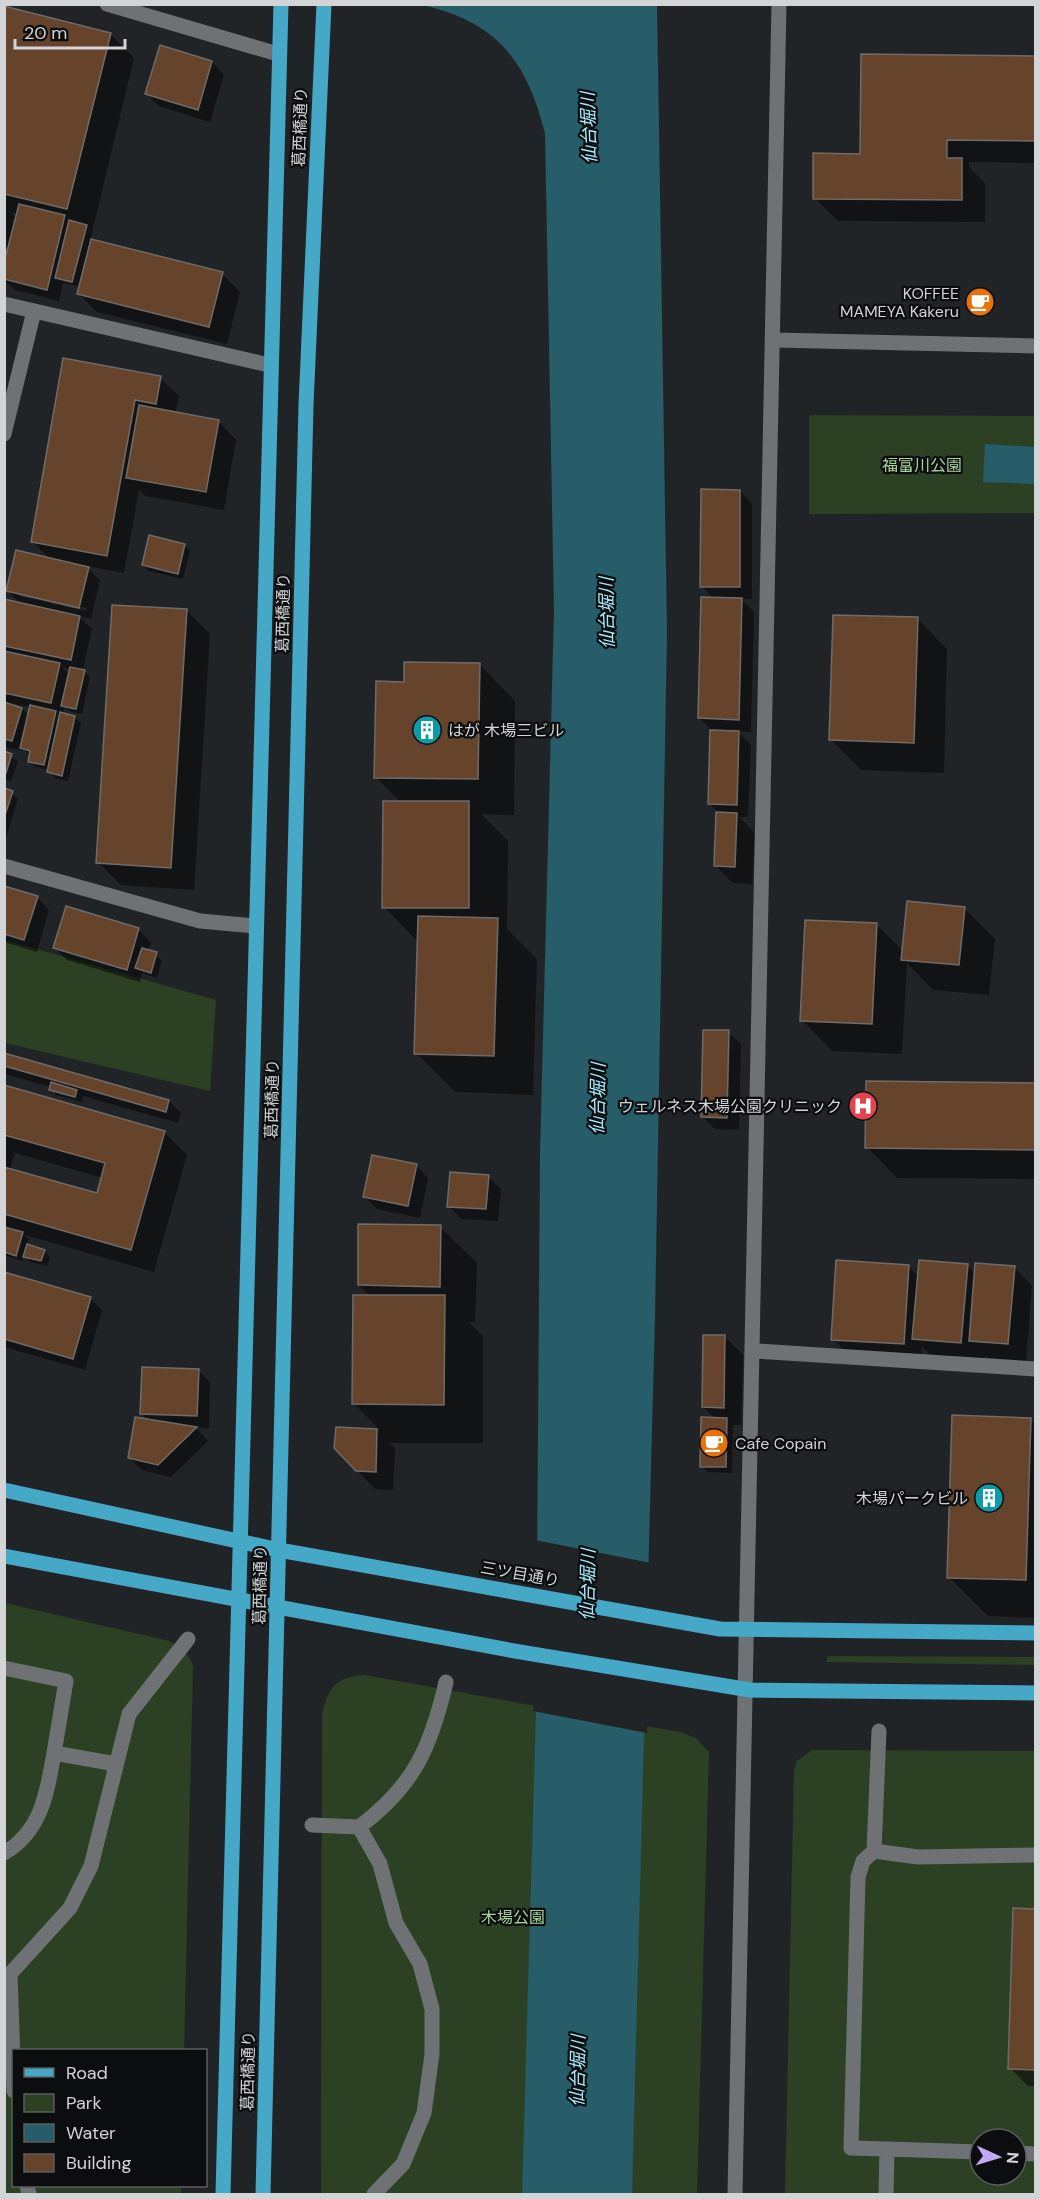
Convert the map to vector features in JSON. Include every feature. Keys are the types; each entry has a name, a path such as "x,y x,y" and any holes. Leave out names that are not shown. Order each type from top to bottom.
{"main road":[{"name":"葛西橋通り","path":"222,2194 241,1542 269,365 281,4"},
{"name":"葛西橋通り","path":"263,2194 306,405 324,6"},
{"name":"三ツ目通り","path":"4,1490 279,1550 720,1629 1035,1633"},
{"path":"4,1556 508,1650 750,1690 1035,1693"}],"street":[{"path":"107,4 278,54"},
{"path":"735,2194 750,1690 779,4"},
{"path":"4,304 269,365"},
{"path":"4,434 34,311"},
{"path":"775,340 1035,346"},
{"path":"4,866 200,921 255,926"},
{"path":"756,1352 1035,1369"},
{"path":"12,2072 8,2034 8,1975 70,1908 91,1866 129,1714 188,1639"},
{"path":"4,1668 66,1681 45,1803 21,1843 4,1853"},
{"path":"312,1826 359,1827 380,1811 411,1778 436,1727 446,1682"},
{"path":"879,1731 874,1851 864,1861 858,1876 851,2148 968,2152"},
{"path":"54,1753 116,1764"},
{"path":"359,1827 380,1864 396,1923 420,1965 432,2008 432,2054 424,2113 403,2164 374,2194"},
{"path":"874,1851 918,1857 1035,1855"},
{"path":"886,2194 887,2150"}],"green space":[{"name":"福富川公園","path":"809,415 1035,416 1035,513 809,514"},
{"path":"5,940 216,1000 210,1091 5,1043"},
{"path":"5,1603 169,1641 184,1651 193,1666 184,2049 12,2049 12,2187 181,2187 181,2194 5,2194"},
{"path":"828,1656 1035,1657 1036,1665 826,1662"},
{"name":"木場公園","path":"365,1675 680,1732 696,1738 709,1752 697,2194 321,2194 322,1713 331,1689 335,1685 347,1678"},
{"path":"812,1750 1035,1751 1035,2194 785,2194 794,1771 797,1761"}],"water":[{"name":"仙台堀川","path":"423,5 657,5 667,631 655,1316 632,2194 522,2194 536,1712 540,1153 554,610 545,133 528,85 518,65 505,48 490,34 471,22"},
{"path":"985,444 1035,447 1035,484 983,482"}],"pier":[{"path":"535,1540 651,1563 647,1733 533,1711"}],"building":[{"path":"4,6 111,33 67,209 4,194"},
{"path":"160,45 212,61 198,110 145,94"},
{"path":"861,54 1036,56 1036,141 947,140 947,158 962,158 962,200 813,199 813,153 860,154"},
{"path":"19,204 65,215 47,290 4,279 4,263"},
{"path":"69,220 87,225 72,282 55,278"},
{"path":"91,239 223,272 209,327 77,294"},
{"path":"63,358 161,376 156,404 135,400 107,556 31,542"},
{"path":"139,405 219,420 206,492 126,478"},
{"path":"701,489 740,490 740,587 700,587"},
{"path":"149,535 185,544 178,574 142,565"},
{"path":"16,550 89,567 79,608 6,591"},
{"path":"701,597 742,598 739,720 698,718"},
{"path":"4,599 80,616 71,660 4,646"},
{"path":"112,605 187,609 171,868 96,863"},
{"path":"833,615 918,617 914,743 829,740"},
{"path":"4,651 60,663 51,703 4,693"},
{"name":"はが 木場三ビル","path":"404,662 480,663 478,779 374,778 376,681 404,682"},
{"path":"70,667 85,670 76,709 61,706"},
{"path":"4,702 22,708 12,741 4,739"},
{"path":"30,705 56,711 44,765 28,762 30,751 20,748"},
{"path":"60,712 75,716 62,776 47,772"},
{"path":"710,730 739,731 737,805 708,804"},
{"path":"4,751 12,754 5,776 4,776"},
{"path":"4,788 13,791 4,818"},
{"path":"383,801 469,801 469,908 382,908"},
{"path":"716,812 737,813 735,867 714,866"},
{"path":"4,886 38,896 24,940 4,934"},
{"path":"907,901 965,907 959,965 901,960"},
{"path":"66,906 139,928 127,970 53,948"},
{"path":"418,916 498,918 494,1056 414,1054"},
{"path":"805,920 877,923 872,1024 800,1021"},
{"path":"142,948 157,952 151,973 135,968"},
{"path":"703,1030 729,1030 727,1118 701,1117"},
{"path":"4,1053 169,1100 166,1112 4,1066"},
{"path":"866,1081 1036,1083 1036,1150 865,1148"},
{"path":"51,1082 77,1090 75,1097 49,1090"},
{"path":"4,1085 165,1131 131,1250 4,1214 4,1167 97,1193 105,1163 4,1135"},
{"path":"372,1155 417,1164 408,1206 363,1197"},
{"path":"450,1172 489,1175 486,1209 447,1207"},
{"path":"358,1224 441,1225 440,1287 358,1285"},
{"path":"4,1227 23,1232 16,1256 4,1252"},
{"path":"27,1244 45,1250 41,1261 23,1257"},
{"path":"836,1260 909,1265 904,1344 831,1340"},
{"path":"919,1260 968,1264 961,1343 912,1339"},
{"path":"975,1263 1015,1266 1008,1344 969,1341"},
{"path":"4,1272 91,1297 73,1359 4,1339"},
{"path":"353,1295 445,1295 444,1405 352,1404"},
{"path":"703,1335 725,1335 724,1408 702,1407"},
{"path":"142,1367 199,1369 197,1416 140,1414"},
{"name":"木場パークビル","path":"952,1415 1031,1418 1026,1580 947,1578"},
{"path":"135,1417 197,1427 158,1465 128,1458"},
{"name":"Cafe Copain","path":"701,1417 727,1418 726,1467 700,1467"},
{"path":"336,1427 377,1429 376,1472 356,1471 334,1448"},
{"path":"1013,1908 1036,1909 1036,2070 1008,2069"}],"place":[{"name":"KOFFEE MAMEYA Kakeru","path":"980,302"},
{"name":"はが 木場三ビル","path":"427,730"},
{"name":"ウェルネス木場公園クリニック","path":"863,1106"},
{"name":"Cafe Copain","path":"714,1443"},
{"name":"木場パークビル","path":"989,1498"}]}
